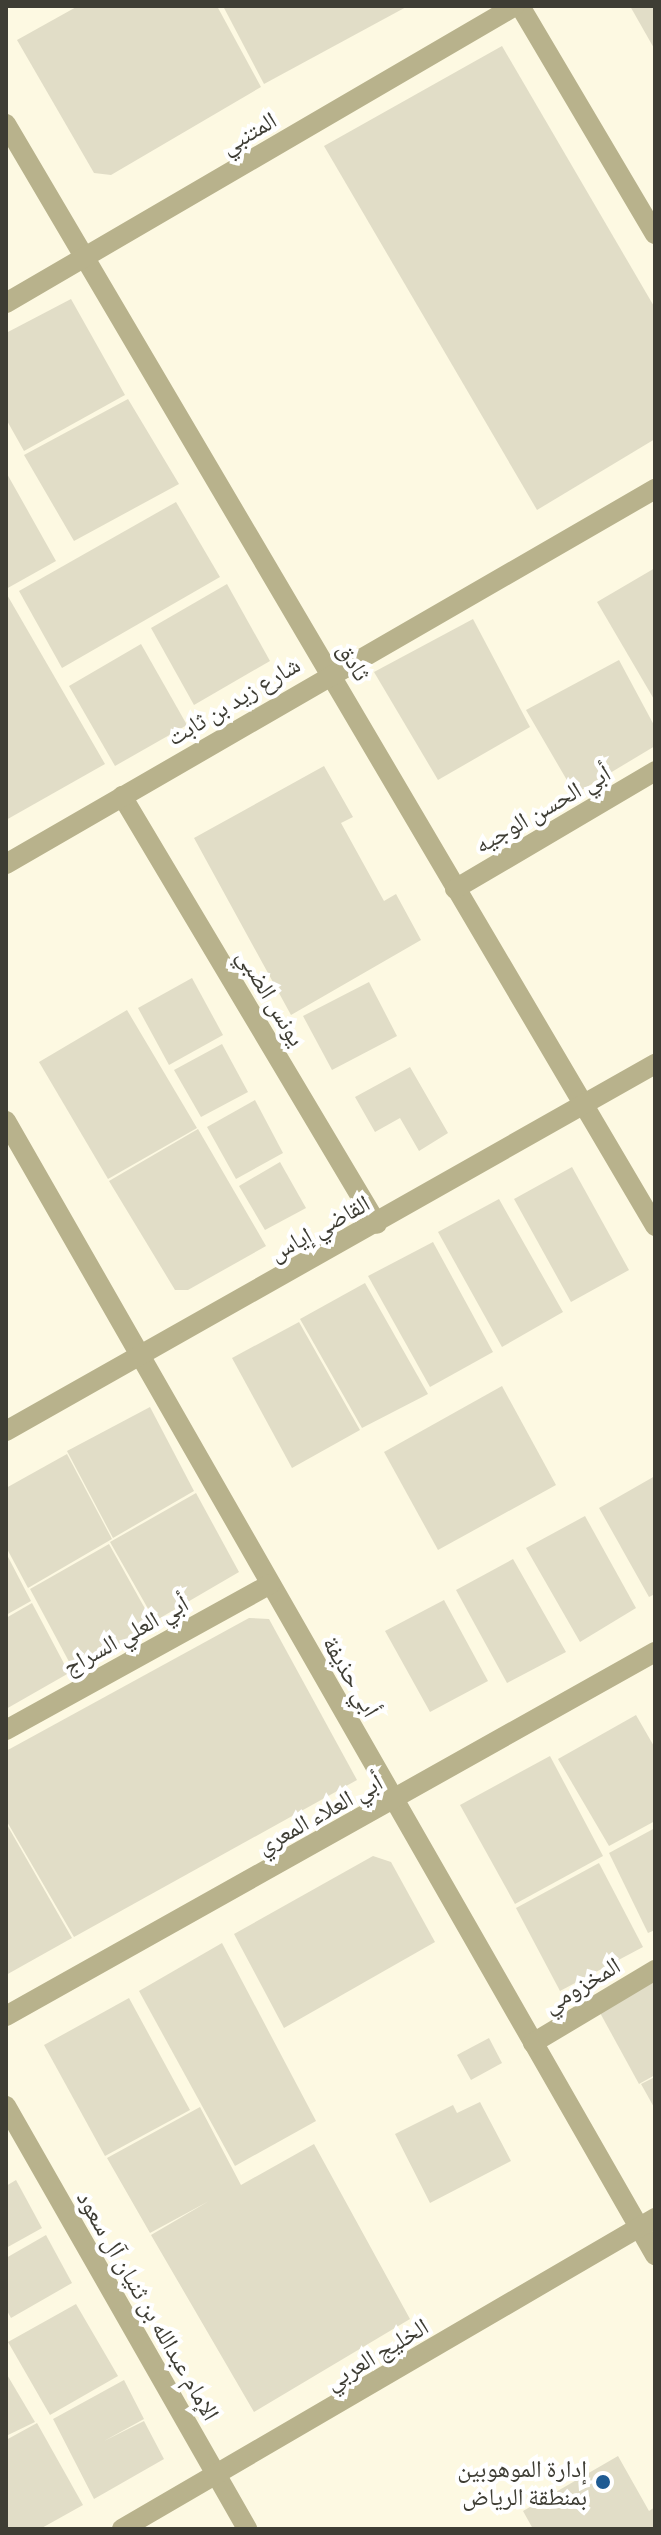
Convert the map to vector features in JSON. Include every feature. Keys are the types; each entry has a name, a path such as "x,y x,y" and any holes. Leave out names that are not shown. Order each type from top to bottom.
{"street":[{"path":"518,6 655,234"},
{"name":"المتنبي","path":"6,303 518,6"},
{"name":"ثادق","path":"6,124 332,672 455,889 655,1226"},
{"name":"شارع زيد بن ثابت","path":"6,864 332,672 655,489"},
{"name":"أبي الحسن الوجيه","path":"455,889 655,771"},
{"name":"يونس الضبي","path":"122,796 377,1224"},
{"name":"القاضي إياس","path":"6,1431 377,1224 655,1064"},
{"name":"أبي حذيفة","path":"6,1121 533,2043 647,2223 655,2255"},
{"name":"أبي العلي السراج","path":"6,1730 270,1584"},
{"name":"أبي العلاء المعري","path":"6,2016 394,1802 655,1652"},
{"name":"المخزومي","path":"533,2043 655,1970"},
{"name":"الإمام عبدالله بن ثنيان آل سعود","path":"6,2106 247,2529"},
{"name":"الخليج العربي","path":"122,2529 217,2477 647,2223"}],"building":[{"path":"78,6 217,6 261,87 111,175 94,173 17,40"},
{"path":"223,6 408,6 264,84"},
{"path":"630,6 655,6 655,50"},
{"path":"502,46 655,308 655,439 537,510 324,146"},
{"path":"71,299 125,395 24,451 6,419 6,333"},
{"path":"128,399 179,484 74,541 24,455"},
{"path":"6,472 56,561 6,589"},
{"path":"176,502 220,577 62,668 19,591"},
{"path":"655,568 655,701 597,602"},
{"path":"227,584 270,661 194,705 151,628"},
{"path":"6,593 105,764 6,820"},
{"path":"473,619 530,727 438,780 374,672"},
{"path":"141,644 187,725 115,766 69,686"},
{"path":"619,660 655,727 655,746 575,794 526,710"},
{"path":"324,766 353,817 341,823 384,901 396,894 421,940 291,1015 194,838"},
{"path":"192,978 223,1035 169,1065 138,1008"},
{"path":"369,982 397,1036 332,1070 303,1016"},
{"path":"127,1010 197,1128 108,1179 39,1062"},
{"path":"222,1044 248,1092 201,1117 174,1070"},
{"path":"410,1067 448,1133 419,1151 400,1118 375,1132 355,1097"},
{"path":"255,1100 283,1153 236,1179 207,1127"},
{"path":"198,1129 266,1246 188,1290 175,1290 109,1181"},
{"path":"280,1162 306,1208 265,1230 239,1186"},
{"path":"572,1167 629,1270 571,1302 514,1199"},
{"path":"499,1199 563,1312 502,1347 438,1232"},
{"path":"433,1242 493,1352 430,1387 368,1276"},
{"path":"365,1283 428,1394 362,1428 300,1319"},
{"path":"299,1322 360,1430 292,1468 232,1358"},
{"path":"502,1386 556,1485 438,1550 384,1452"},
{"path":"150,1407 194,1491 113,1538 67,1451"},
{"path":"67,1454 112,1539 28,1588 6,1547 6,1488"},
{"path":"655,1476 655,1594 649,1597 599,1508"},
{"path":"196,1493 239,1572 155,1621 110,1542"},
{"path":"585,1516 636,1608 580,1642 526,1548"},
{"path":"109,1544 153,1623 74,1671 30,1589"},
{"path":"6,1553 31,1601 6,1615"},
{"path":"513,1559 566,1652 507,1683 456,1590"},
{"path":"444,1600 488,1681 430,1712 385,1631"},
{"path":"32,1603 69,1673 6,1709 6,1618"},
{"path":"249,1618 269,1619 357,1780 74,1937 6,1820 6,1751"},
{"path":"636,1715 655,1748 655,1821 609,1846 558,1759"},
{"path":"550,1756 603,1856 515,1904 460,1805"},
{"path":"6,1823 72,1938 6,1975"},
{"path":"655,1828 655,1930 648,1933 609,1853"},
{"path":"373,1856 391,1862 435,1942 284,2028 234,1934"},
{"path":"599,1863 643,1947 560,1991 516,1908"},
{"path":"222,1943 316,2121 235,2166 139,1991"},
{"path":"655,1981 655,2075 639,2084 599,2011"},
{"path":"129,1998 190,2110 105,2156 44,2045"},
{"path":"489,2038 502,2063 471,2080 457,2055"},
{"path":"655,2077 655,2109 641,2084"},
{"path":"480,2102 511,2161 430,2203 395,2134 453,2105 457,2113"},
{"path":"200,2107 241,2185 314,2144 410,2319 254,2412 151,2235 209,2201 150,2233 107,2158"},
{"path":"16,2180 42,2228 6,2248 6,2186"},
{"path":"46,2235 72,2283 11,2318 6,2309 6,2258"},
{"path":"76,2304 118,2376 50,2415 8,2342"},
{"path":"6,2373 35,2422 6,2436"},
{"path":"124,2380 144,2419 104,2441 144,2421 164,2459 94,2499 53,2419"},
{"path":"37,2423 83,2505 40,2529 6,2529 6,2440"},
{"name":"إدارة الموهوبين بمنطقة الرياض","path":"618,2456 649,2511 655,2507 655,2529 533,2529 523,2511"}],"place":[{"name":"إدارة الموهوبين بمنطقة الرياض","path":"603,2482"}]}
